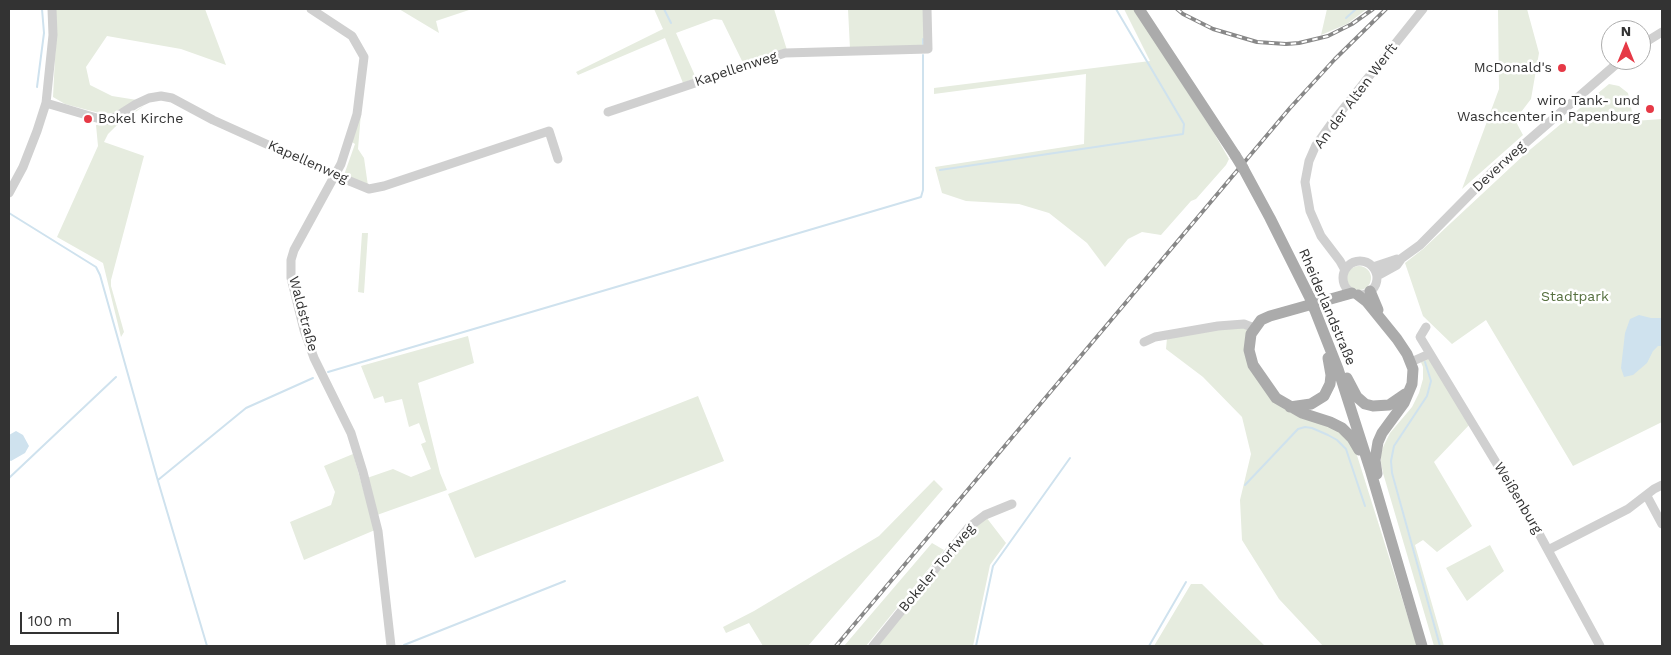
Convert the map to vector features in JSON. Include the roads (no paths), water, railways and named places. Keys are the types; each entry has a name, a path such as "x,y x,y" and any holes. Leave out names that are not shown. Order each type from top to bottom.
{"main road":[{"name":"Rheiderlandstraße","path":"1139,9 1243,168 1313,304 1338,369 1422,646"},
{"path":"1370,470 1363,465 1358,447 1342,428 1289,407 1271,393 1253,365 1248,350 1248,342 1254,328 1261,320 1352,291 1363,298 1397,339 1411,362 1413,376 1404,403 1382,433 1378,442 1375,460 1378,480 1376,490"},
{"path":"1370,291 1381,319"},
{"path":"1289,407 1311,404 1319,400 1327,391 1331,367 1326,349 1326,339"},
{"path":"1338,369 1346,376 1358,397 1365,404 1373,406 1389,405 1409,391"}],"street":[{"path":"9,192 23,167 46,103 53,35 52,9"},
{"name":"Waldstraße","path":"311,9 352,36 364,57 357,114 341,164 294,250 291,260 291,278 304,330 314,358 351,433 363,472 378,531 391,646"},
{"name":"Kapellenweg","path":"608,112 784,53 928,49 927,9"},
{"name":"An der Alten Werft","path":"1345,270 1321,236 1307,202 1305,182 1309,161 1316,145 1331,124 1423,9"},
{"path":"1651,39 1662,32"},
{"name":"Deverweg","path":"1376,276 1397,264 1420,245 1492,172 1610,70"},
{"name":"Kapellenweg","path":"46,103 108,120 149,98 161,96 172,98 213,120 369,189 384,186 549,131 558,159"},
{"name":"An der Alten Werft","path":"1313,220 1345,257 1353,263"},
{"name":"Deverweg","path":"1373,267 1402,258"},
{"path":"1364,262 1373,267 1376,276 1374,287 1367,293 1352,291 1343,275 1345,270 1353,263 1364,262"},
{"path":"1144,342 1155,337 1218,326 1244,324 1254,328"},
{"name":"Weißenburg","path":"1426,327 1420,337 1429,354 1537,530 1600,646"},
{"path":"1411,362 1429,354"},
{"path":"1548,550 1628,509 1662,485"},
{"path":"1647,496 1662,524"},
{"name":"Bokeler Torfweg","path":"873,646 969,527 984,515 1012,504"}],"water":[{"path":"1639,315 1662,318 1662,346 1658,346 1653,351 1647,363 1633,375 1624,377 1621,368 1625,333 1630,319"},
{"path":"16,431 23,435 29,446 25,453 11,461 9,460 9,435"}],"waterway":[{"path":"37,87 44,33 42,9"},
{"path":"664,9 671,23"},
{"path":"940,170 1183,134 1184,124 1116,9"},
{"path":"1346,18 1356,9"},
{"path":"923,39 923,44"},
{"path":"328,372 921,197 923,190 923,55"},
{"path":"9,213 96,267 100,275 207,646"},
{"path":"1425,362 1431,381 1427,396 1394,446 1391,461 1392,473 1440,646"},
{"path":"9,478 116,377"},
{"path":"158,480 246,408 313,378"},
{"path":"1245,485 1298,429 1312,428 1337,440 1346,449 1365,506"},
{"path":"976,646 993,566 1070,458"},
{"path":"404,645 565,581"},
{"path":"1149,646 1186,582"}],"railway":[{"path":"1177,9 1213,29 1257,42 1286,44 1328,36 1352,24 1373,9"},
{"path":"836,646 1290,108 1335,59 1386,9"}],"place":[{"name":"McDonald's","path":"1562,68"},
{"name":"wiro Tank- und Waschcenter in Papenburg","path":"1650,109"},
{"name":"Bokel Kirche","path":"88,119"}],"park label":[{"name":"Stadtpark","path":"1575,297"}]}
